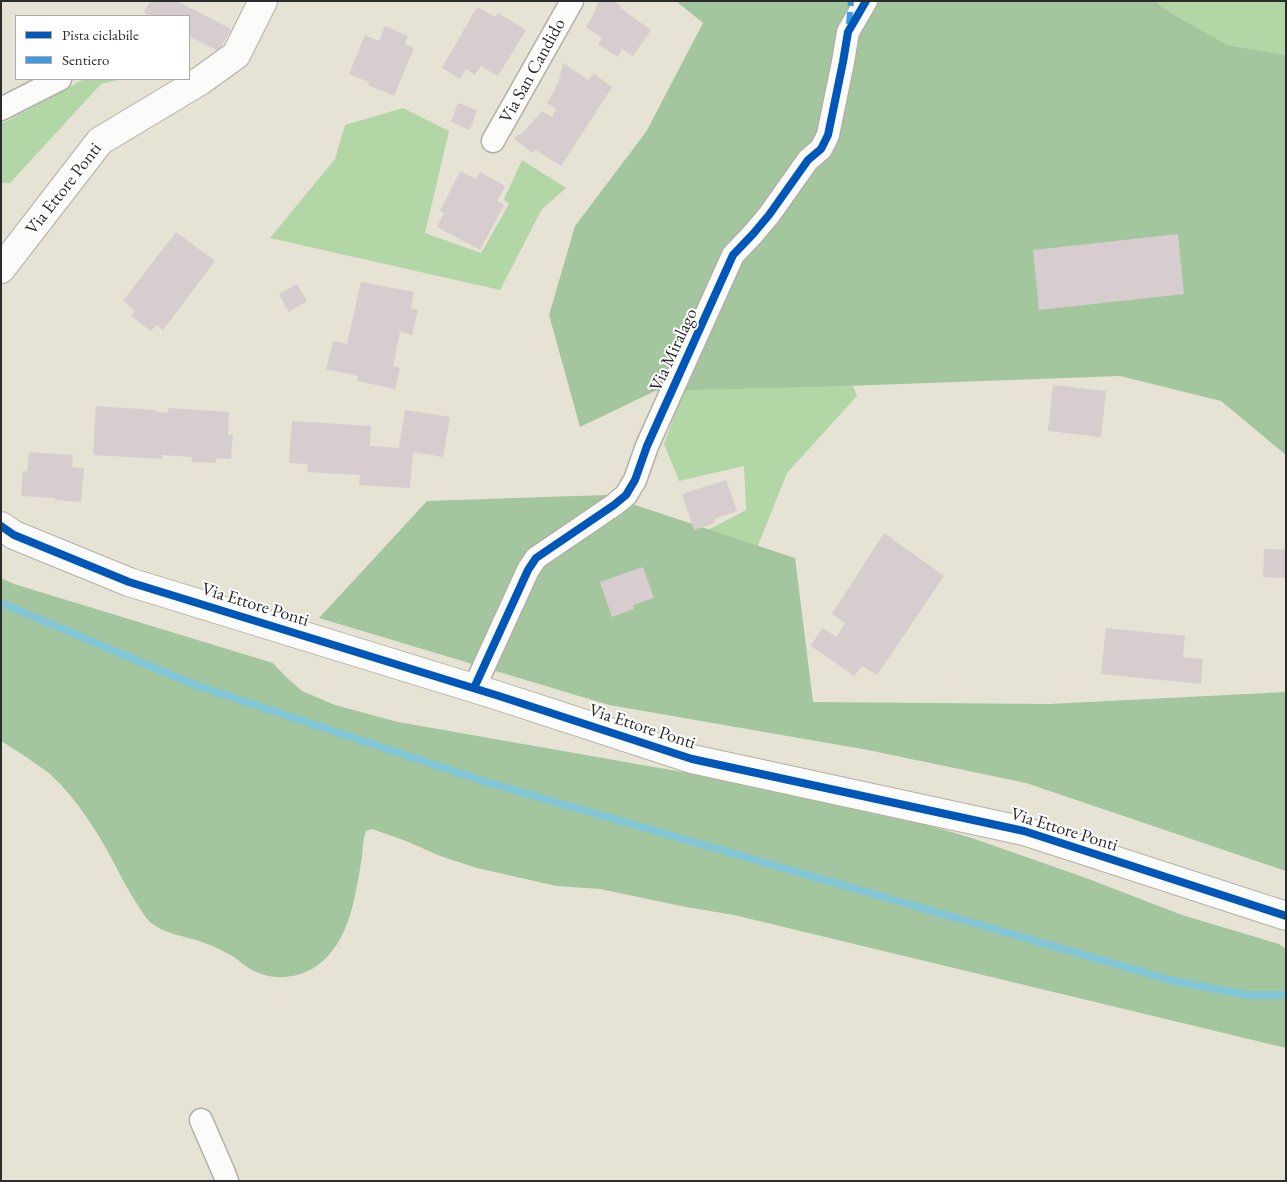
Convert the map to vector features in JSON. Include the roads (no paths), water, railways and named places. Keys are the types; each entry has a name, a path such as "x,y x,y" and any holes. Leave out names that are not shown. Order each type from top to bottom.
{"street":[{"name":"Via Ettore Ponti","path":"194,77 236,55 263,1"},
{"name":"Via San Candido","path":"493,140 572,1"},
{"name":"Via Miralago","path":"474,688 528,570 536,558 626,495 733,255 769,215 808,160 821,149 828,135 848,32 866,1"},
{"path":"1,109 58,80"},
{"name":"Via Ettore Ponti","path":"1,269 100,141 190,80"},
{"name":"Via Ettore Ponti","path":"1,526 14,535 129,582 474,688 692,759 1024,831 1286,916"},
{"path":"201,1120 227,1181"}],"waterway":[{"path":"1,603 195,685 486,782 1174,981 1247,995 1286,995"}]}
